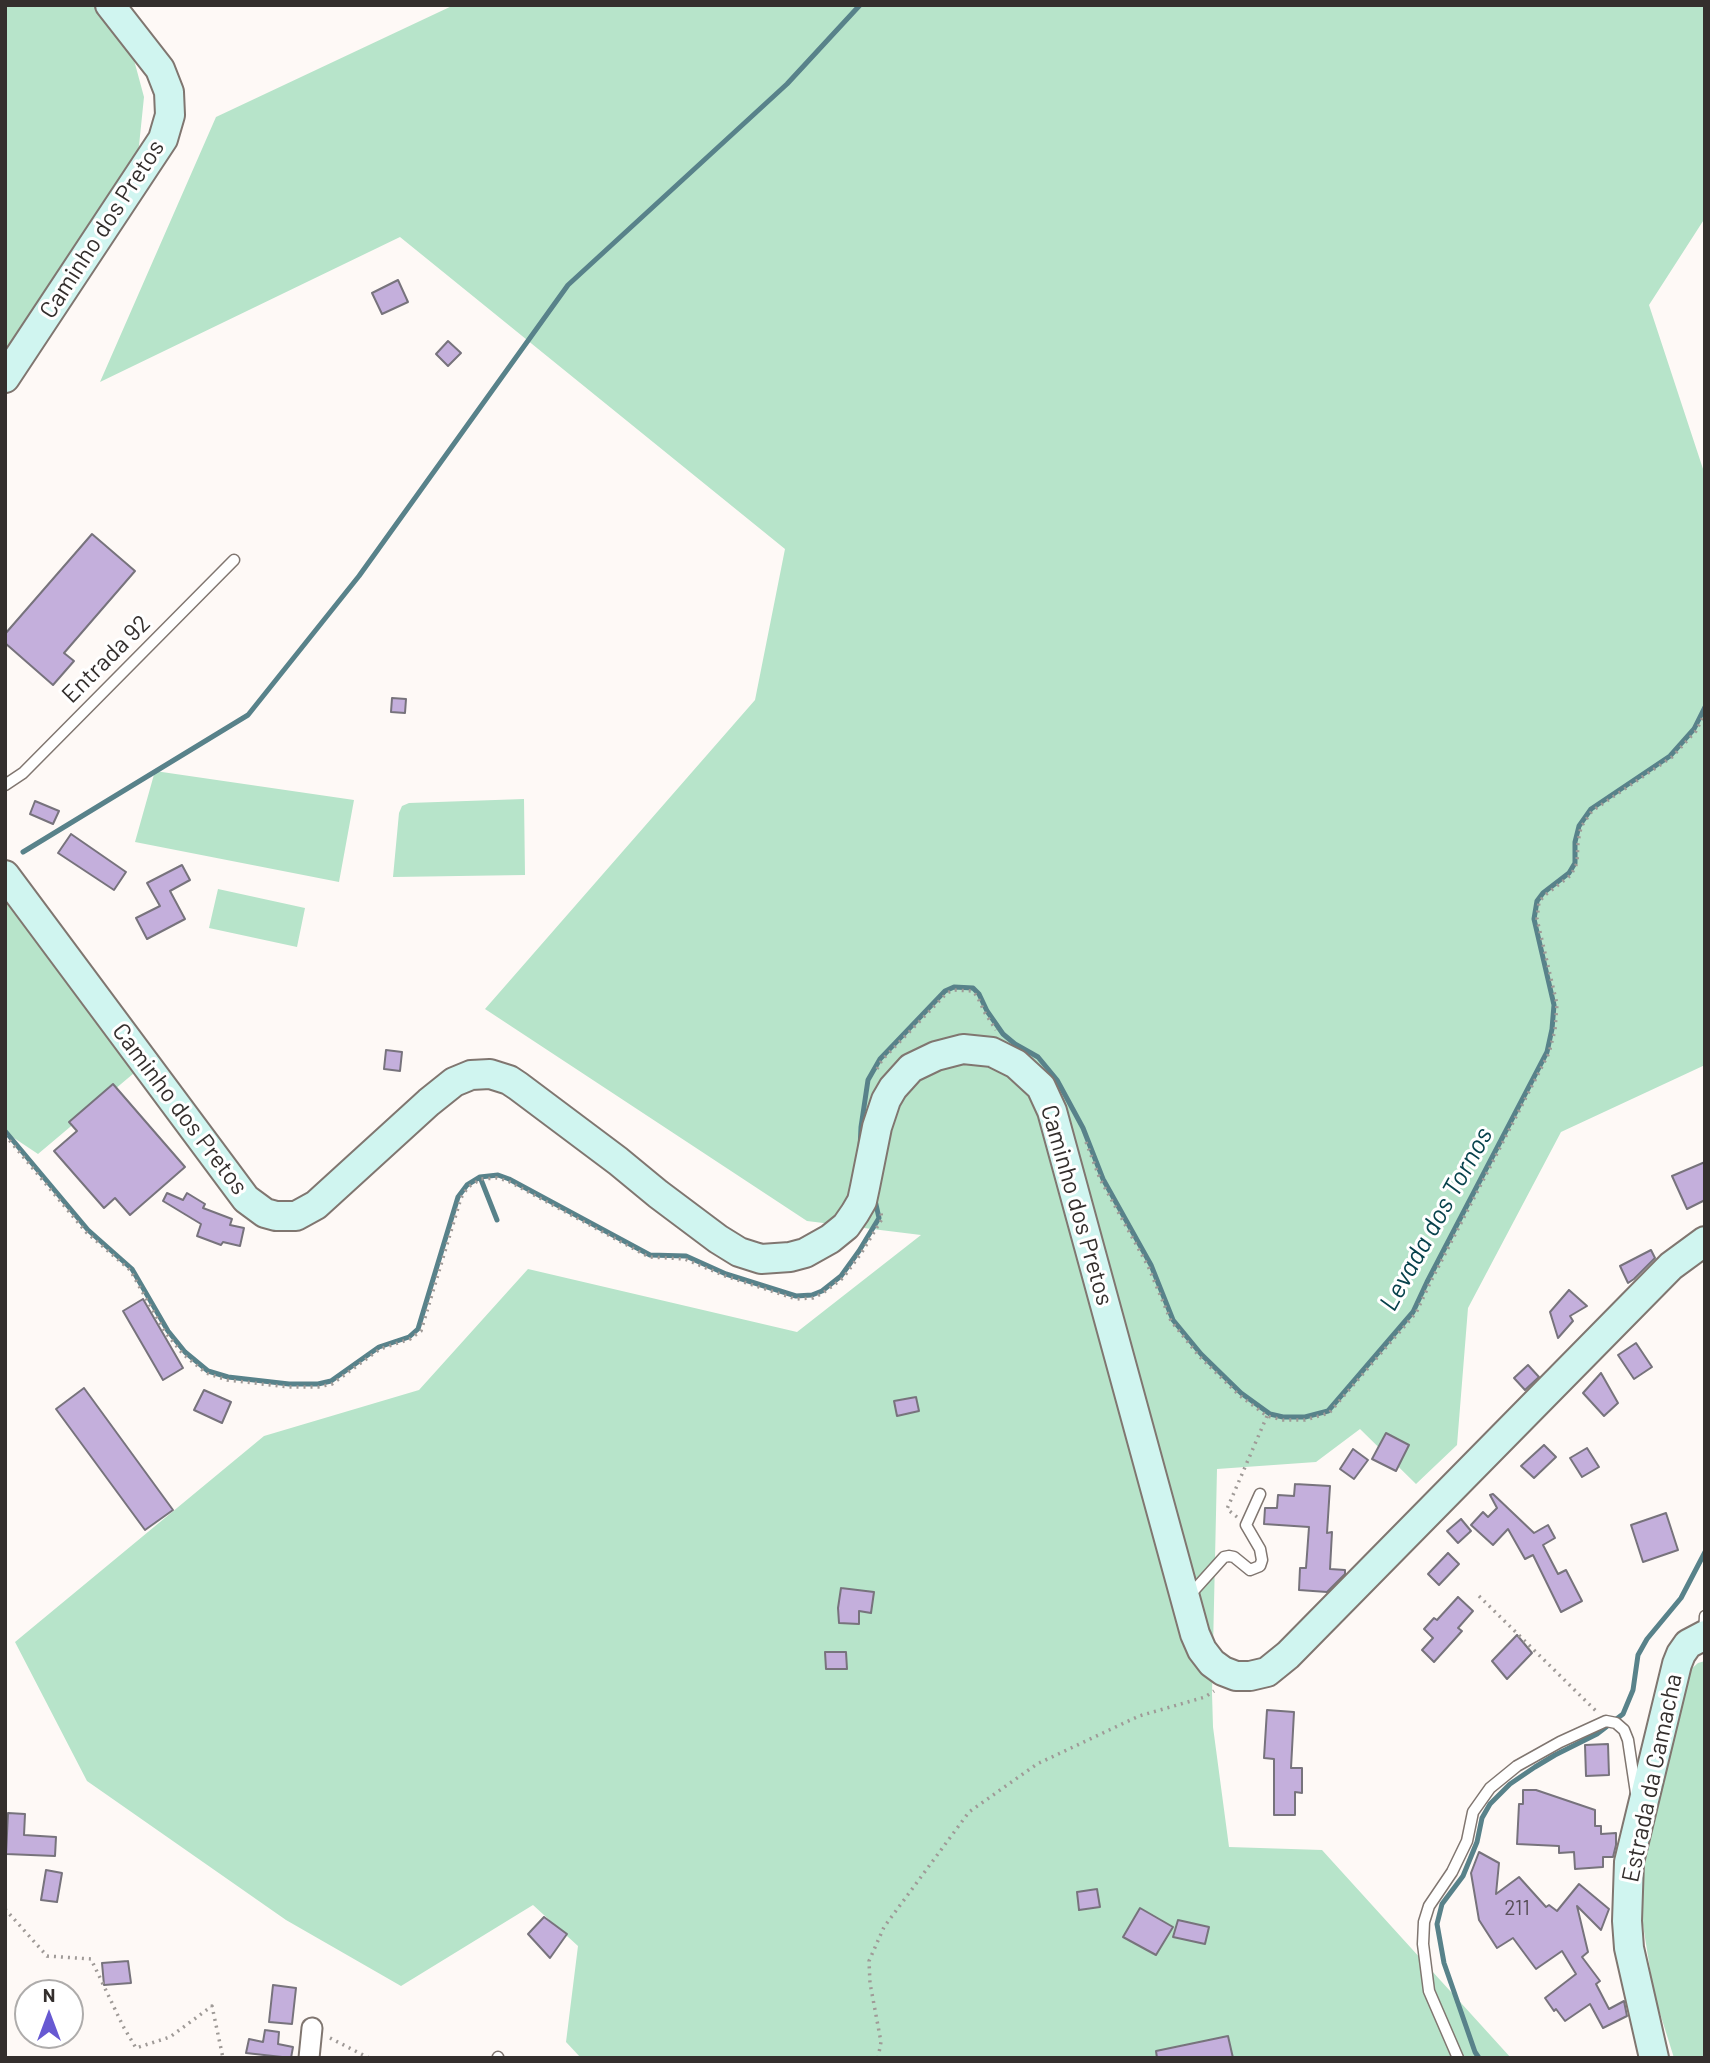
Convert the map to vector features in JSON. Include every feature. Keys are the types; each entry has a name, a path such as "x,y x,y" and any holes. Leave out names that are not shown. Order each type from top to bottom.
{"main road":[{"name":"Caminho dos Pretos","path":"5,378 163,139 170,116 169,92 160,69 110,5"},
{"name":"Caminho dos Pretos","path":"5,875 246,1199 265,1213 276,1216 296,1216 316,1205 429,1101 454,1082 471,1075 490,1074 518,1086 718,1240 739,1252 761,1259 790,1257 805,1253 830,1240 846,1226 855,1213 862,1201 877,1127 886,1100 892,1088 911,1068 936,1056 963,1049 992,1052 1016,1064 1041,1087 1052,1111 1195,1634 1202,1650 1212,1663 1223,1671"},
{"path":"1223,1671 1250,1676 1267,1672 1287,1655 1661,1275 1705,1241"},
{"name":"Estrada da Camacha","path":"1654,2058 1629,1948 1629,1862 1677,1664 1688,1644 1704,1635"}],"street":[{"path":"309,2058 312,2028"}],"lane":[{"name":"Entrada 92","path":"5,785 23,772 234,560"},
{"path":"1186,1599 1224,1557 1234,1557 1250,1570 1260,1566 1260,1549 1246,1524 1260,1494"},
{"path":"1704,1635 1705,1616"},
{"path":"1458,2058 1429,1992 1423,1944 1424,1922 1429,1906 1452,1872 1467,1841 1473,1812 1490,1788 1528,1760 1580,1732 1611,1722 1624,1730 1628,1740 1640,1816"}],"path":[{"path":"1085,1140 1100,1180 1148,1266 1171,1321 1207,1364 1239,1395 1267,1416 1283,1420 1306,1420 1329,1413 1416,1313 1549,1053 1555,1030 1557,1004 1537,919 1539,902 1571,875 1577,863 1581,827 1592,811 1672,757 1696,731 1705,713"},
{"path":"876,1071 882,1060 947,993 954,990 972,991 1001,1036"},
{"path":"5,1135 86,1232 130,1270 165,1332 183,1354 206,1373 227,1380 289,1387 332,1384 380,1349 410,1339 421,1331 461,1198 468,1187 481,1180 497,1178 508,1181 649,1257 685,1259 724,1276 796,1299 813,1298 843,1278 881,1219 881,1209"},
{"path":"1246,1524 1227,1509 1267,1416"},
{"path":"1479,1596 1611,1722"},
{"path":"878,2058 881,2042 870,1983 869,1961 884,1927 969,1812 1037,1764 1139,1716 1205,1697 1219,1684 1223,1671"},
{"path":"5,1909 47,1956 90,1959 136,2048 170,2037 212,2006 223,2058"},
{"path":"312,2028 369,2058"}],"green space":[{"path":"5,5 100,5 127,34 144,97 137,165 5,358"},
{"path":"454,5 1705,5 1705,218 1649,305 1705,475 1705,1065 1561,1132 1468,1308 1457,1445 1416,1484 1360,1429 1316,1462 1217,1469 1213,1727 1229,1847 1322,1850 1511,2058 581,2058 566,2042 578,1946 533,1905 401,1986 286,1920 87,1781 15,1642 264,1436 419,1390 528,1269 797,1332 921,1235 807,1221 485,1009 755,700 785,549 400,237 100,382 216,117"},
{"path":"155,771 354,800 339,882 135,842"},
{"path":"524,799 525,875 393,877 402,806 409,803"},
{"path":"5,871 140,1068 38,1154 5,1132"},
{"path":"218,889 305,908 297,947 209,928"},
{"path":"1705,1661 1705,2057 1674,2058 1654,1994 1639,1900 1658,1787 1681,1678 1698,1663"}],"building":[{"path":"398,280 408,302 382,314 372,293"},
{"path":"448,341 461,353 448,366 436,354"},
{"path":"92,534 135,571 64,653 74,661 53,685 5,643 5,634"},
{"path":"392,698 406,699 405,713 391,712"},
{"path":"35,801 59,811 53,824 30,814"},
{"path":"71,834 126,872 114,890 58,853"},
{"path":"182,865 190,880 170,891 185,919 147,939 136,918 160,906 147,883"},
{"path":"386,1050 402,1052 400,1071 384,1069"},
{"path":"113,1084 185,1167 130,1215 115,1198 104,1208 54,1151 77,1131 69,1122"},
{"path":"1705,1162 1705,1200 1687,1209 1672,1176"},
{"path":"167,1193 183,1200 187,1193 205,1204 203,1208 232,1219 230,1225 244,1228 240,1246 223,1242 221,1245 197,1236 201,1224 163,1201"},
{"path":"1651,1250 1655,1258 1628,1283 1620,1266"},
{"path":"1569,1290 1587,1306 1570,1316 1573,1321 1558,1338 1550,1312"},
{"path":"143,1299 183,1368 163,1380 123,1311"},
{"path":"1636,1343 1652,1367 1634,1379 1618,1355"},
{"path":"1528,1365 1539,1377 1525,1390 1514,1378"},
{"path":"1601,1373 1618,1403 1604,1416 1583,1393"},
{"path":"84,1388 173,1510 145,1530 56,1409"},
{"path":"204,1390 231,1402 222,1423 194,1410"},
{"path":"916,1397 919,1411 897,1416 894,1401"},
{"path":"1386,1433 1409,1445 1396,1471 1372,1459"},
{"path":"1544,1445 1556,1457 1534,1478 1521,1466"},
{"path":"1587,1448 1599,1467 1582,1477 1570,1458"},
{"path":"1353,1449 1368,1460 1354,1479 1340,1469"},
{"path":"1295,1484 1330,1486 1327,1533 1332,1532 1330,1569 1345,1570 1345,1574 1327,1592 1299,1590 1300,1568 1306,1568 1309,1527 1264,1524 1265,1508 1277,1508 1278,1495 1294,1496"},
{"path":"1493,1494 1534,1533 1548,1525 1555,1538 1543,1545 1558,1574 1566,1570 1582,1601 1561,1612 1533,1555 1525,1559 1508,1529 1493,1545 1471,1525 1483,1512 1488,1517 1497,1508 1490,1495"},
{"path":"1666,1513 1678,1550 1643,1562 1631,1525"},
{"path":"1461,1519 1471,1531 1458,1543 1447,1531"},
{"path":"1448,1553 1459,1564 1439,1585 1428,1574"},
{"path":"841,1588 874,1592 871,1613 859,1611 859,1624 839,1623"},
{"path":"1458,1597 1473,1611 1458,1628 1462,1631 1434,1662 1422,1650 1433,1638 1424,1629 1434,1618 1437,1620"},
{"path":"1517,1635 1532,1653 1507,1679 1492,1661"},
{"path":"825,1652 846,1652 847,1669 826,1669"},
{"path":"1267,1710 1294,1712 1291,1768 1302,1768 1302,1793 1295,1792 1295,1815 1274,1815 1274,1759 1264,1758"},
{"path":"1608,1744 1609,1775 1586,1776 1585,1745"},
{"path":"1523,1790 1536,1790 1595,1810 1595,1826 1601,1826 1601,1834 1616,1833 1613,1857 1603,1857 1603,1867 1575,1869 1574,1852 1559,1853 1559,1846 1517,1844 1519,1804 1523,1804"},
{"path":"8,1813 25,1814 24,1835 56,1837 55,1856 6,1854"},
{"path":"1479,1852 1499,1863 1496,1894 1519,1877 1546,1907 1549,1905 1557,1911 1579,1884 1609,1909 1601,1930 1577,1906 1588,1952 1582,1957 1600,1981 1596,1984 1609,2009 1624,2001 1627,2016 1603,2028 1590,2004 1565,2021 1545,1998 1576,1974 1562,1951 1536,1969 1513,1938 1497,1948 1479,1920 1471,1873"},
{"path":"46,1870 62,1873 57,1902 41,1900"},
{"path":"1097,1889 1100,1907 1079,1910 1077,1892"},
{"path":"1140,1908 1173,1927 1156,1955 1123,1937"},
{"path":"544,1917 567,1934 550,1958 528,1934"},
{"path":"1178,1920 1209,1927 1205,1944 1173,1937"},
{"path":"128,1961 131,1983 104,1985 102,1963"},
{"path":"273,1985 296,1988 292,2024 269,2022"},
{"path":"265,2030 279,2032 278,2044 293,2047 291,2058 246,2053 249,2039 263,2042"},
{"path":"1228,2036 1233,2058 1157,2058 1156,2051"}],"waterway":[{"path":"23,852 248,715 359,576 568,285 787,84 860,5"},
{"name":"Levada dos Tornos","path":"860,1149 868,1080 880,1059 945,991 954,987 973,988 1003,1034 1038,1057 1057,1080 1083,1128 1103,1179 1151,1265 1173,1320 1201,1354 1241,1393 1270,1414 1305,1417 1328,1411 1413,1312 1547,1052 1554,1005 1534,919 1537,901 1569,873 1575,863 1575,842 1579,826 1591,809 1670,756 1694,729 1705,707"},
{"name":"Levada dos Tornos","path":"5,1131 88,1230 132,1269 168,1331 185,1352 208,1371 228,1377 289,1384 331,1381 379,1347 409,1337 418,1329 458,1197 467,1185 480,1177 498,1175 509,1179 650,1255 686,1256 726,1274 796,1296 822,1291 841,1276 879,1218 875,1200"},
{"path":"480,1177 497,1220"},
{"path":"1479,2058 1444,1963 1437,1924 1442,1904 1463,1876 1477,1842 1482,1818 1490,1804 1510,1784 1535,1767 1597,1734 1623,1714 1633,1690 1638,1655 1647,1639 1681,1598 1705,1552"}]}
